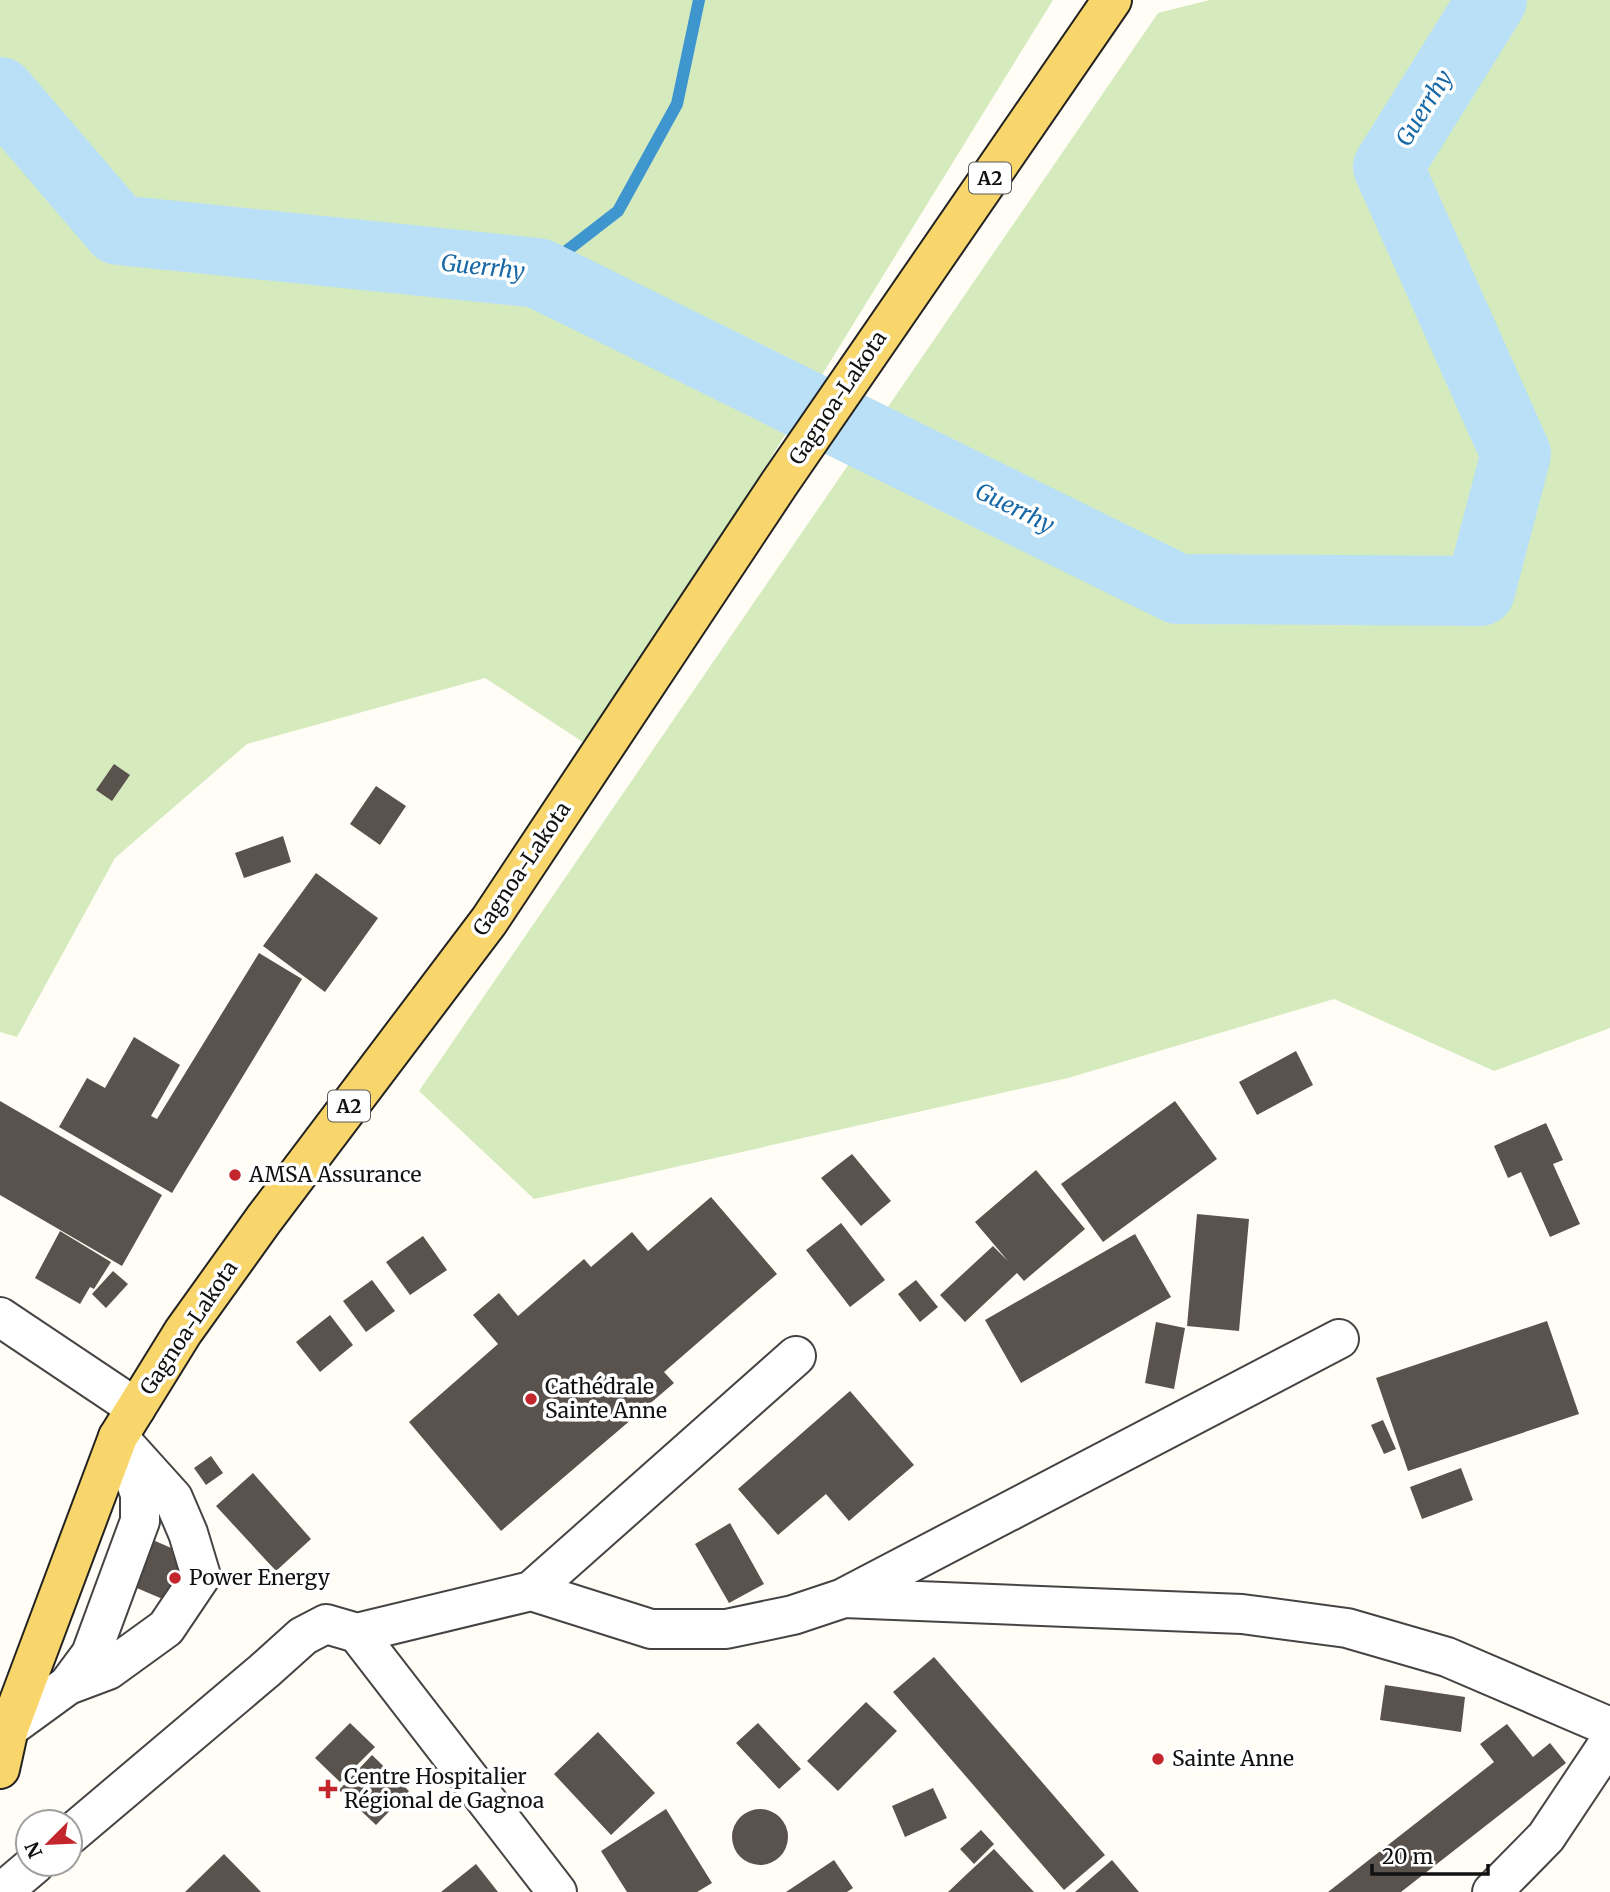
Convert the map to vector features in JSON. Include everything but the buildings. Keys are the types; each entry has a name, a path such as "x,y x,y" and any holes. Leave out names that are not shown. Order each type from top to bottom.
{"main road":[{"name":"Gagnoa-Lakota","path":"0,1769 9,1728 127,1422 183,1332 489,921 779,484 1112,0"}],"lane":[{"path":"0,1317 127,1422 173,1498 188,1533 201,1576 166,1629 108,1671 68,1685 9,1728"},
{"path":"531,1591 651,1629 726,1629 793,1615 844,1598 1339,1339"},
{"path":"84,1823 303,1636 326,1625 357,1633 531,1591 796,1356"},
{"path":"68,1685 91,1654 140,1521 140,1494 127,1422"},
{"path":"844,1598 1242,1614 1347,1628 1447,1657 1610,1727"},
{"path":"357,1633 557,1892"},
{"path":"1492,1892 1546,1837 1610,1741"},
{"path":"2,1892 18,1878"}],"green space":[{"path":"0,0 1053,0 592,748 485,678 247,744 115,858 17,1037 0,1032"},
{"path":"1210,0 1610,0 1610,1028 1494,1071 1334,999 1068,1078 534,1199 419,1091 1158,13"}],"waterway":[{"path":"538,273 618,211 677,104 699,0"},
{"name":"Guerrhy","path":"0,92 118,230 538,273 1178,589 1480,591 1516,454 1388,167 1492,0"}],"place":[{"name":"AMSA Assurance","path":"235,1175"},
{"name":"Cathédrale Sainte Anne","path":"531,1399"},
{"name":"Power Energy","path":"175,1578"},
{"name":"Sainte Anne","path":"1158,1759"},
{"name":"Centre Hospitalier Régional de Gagnoa","path":"328,1789"}]}
